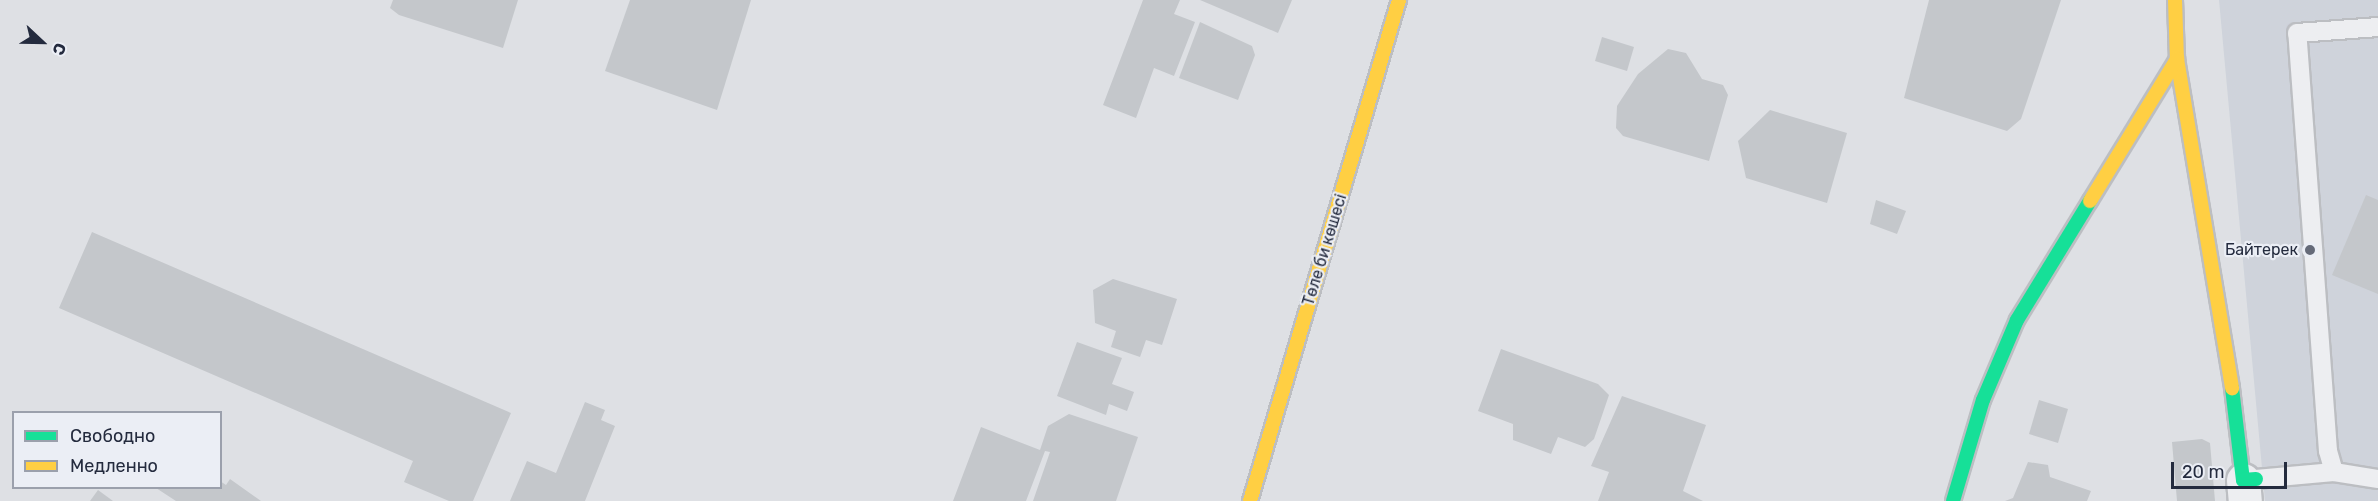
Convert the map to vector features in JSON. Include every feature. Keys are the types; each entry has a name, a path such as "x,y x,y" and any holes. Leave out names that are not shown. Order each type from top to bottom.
{"street":[{"name":"Төле би көшесі","path":"1251,501 1399,0"},
{"path":"2175,0 2177,59 2224,314 2248,487"},
{"path":"1953,501 1983,400 2018,321 2177,59"}],"lane":[{"path":"2334,472 2328,451 2297,33 2378,27"},
{"path":"2248,487 2334,472 2378,479"}],"shaded area":[{"name":"Байтерек","path":"2219,0 2378,0 2378,501 2265,501"}],"building":[{"path":"393,0 518,0 503,48 399,15 390,8"},
{"path":"630,0 751,0 717,110 605,71"},
{"path":"1143,0 1180,0 1174,14 1195,22 1174,76 1154,68 1136,118 1103,105"},
{"path":"1200,0 1292,0 1278,33"},
{"path":"1929,0 2061,0 2021,119 2007,131 1904,98"},
{"path":"1200,22 1252,46 1255,55 1238,100 1179,78"},
{"path":"1602,37 1634,47 1627,71 1595,61"},
{"path":"1668,49 1686,53 1702,79 1723,85 1728,95 1709,161 1623,136 1616,128 1617,106 1638,74"},
{"path":"1770,110 1847,133 1827,203 1746,178 1738,141"},
{"name":"Байтерек","path":"2366,195 2378,200 2378,294 2332,275"},
{"path":"1876,200 1906,211 1897,234 1870,224"},
{"path":"92,232 511,413 473,501 449,501 404,482 413,461 59,308"},
{"path":"1113,279 1177,299 1162,345 1146,340 1140,357 1111,347 1116,331 1095,323 1093,290"},
{"path":"1077,342 1122,358 1112,384 1134,392 1127,411 1109,404 1106,415 1057,396"},
{"path":"1501,349 1598,384 1609,395 1594,439 1585,447 1558,437 1551,454 1513,440 1513,424 1478,411"},
{"path":"1622,396 1706,425 1683,491 1703,501 1598,501 1609,472 1591,466"},
{"path":"2039,400 2068,409 2058,443 2029,434"},
{"path":"585,402 605,410 601,420 615,426 585,501 510,501 527,461 556,473"},
{"path":"1069,414 1138,437 1116,501 1033,501 1050,452 1045,451 1026,501 953,501 981,427 1040,450 1048,426"},
{"path":"2202,439 2210,443 2215,501 2177,501 2172,442"},
{"path":"2028,462 2048,465 2050,477 2091,491 2087,501 2005,501 2013,498"},
{"path":"230,479 261,501 176,501 158,489 222,489 222,482 226,485"},
{"path":"98,490 113,501 90,501"}],"traffic: fast":[{"path":"1953,501 1983,400 2017,320 2090,201"},
{"path":"2232,388 2243,480 2256,479"}],"traffic: slow":[{"path":"1250,501 1399,0"},
{"path":"2175,0 2177,59 2232,388"},
{"path":"2090,201 2177,59"}],"place":[{"name":"Байтерек","path":"2310,250"}]}
